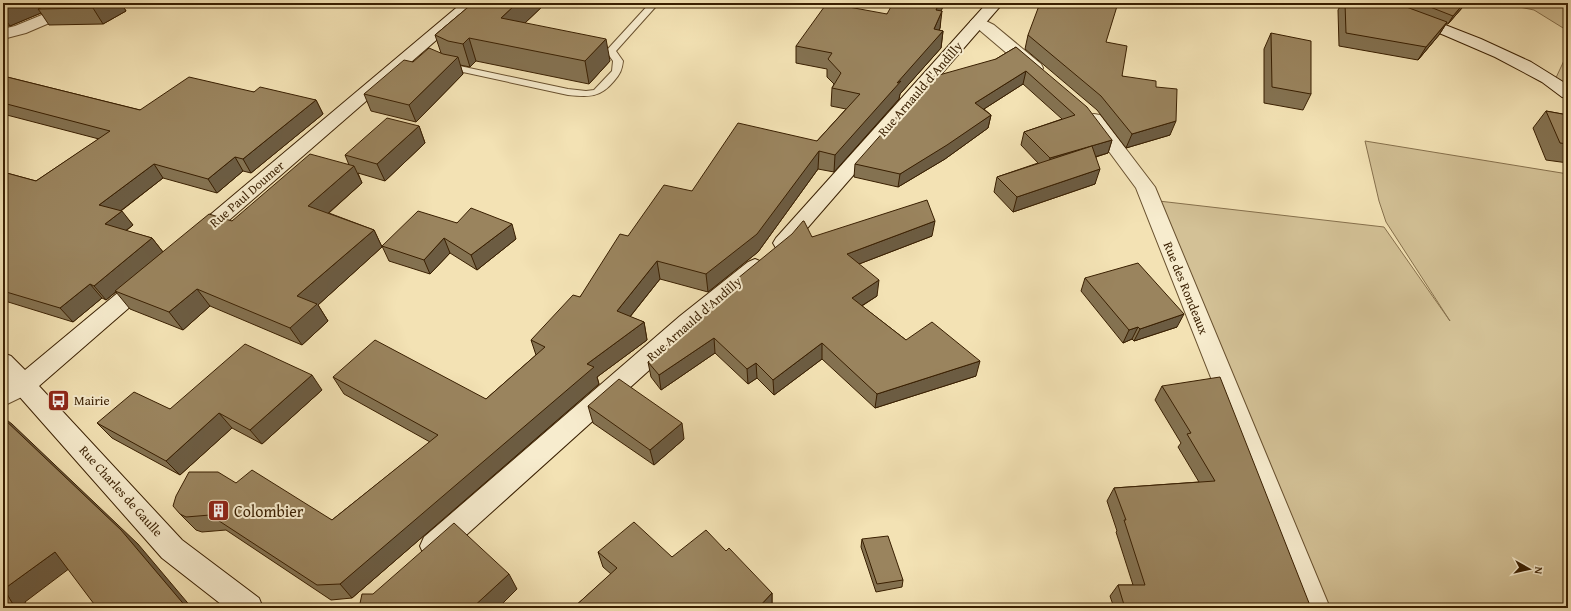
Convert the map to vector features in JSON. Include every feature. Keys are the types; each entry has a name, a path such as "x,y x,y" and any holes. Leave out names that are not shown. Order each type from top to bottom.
{"street":[{"path":"3,34 20,30 84,3"},
{"name":"Rue Paul Doumer","path":"182,250 424,56 471,3"},
{"name":"Rue Arnauld d'Andilly","path":"417,561 688,322 784,243 996,3"},
{"path":"1375,3 1503,55 1568,93"},
{"path":"978,22 988,28 1048,79"},
{"path":"3,46 16,38 20,30"},
{"name":"Rue des Rondeaux","path":"1078,105 1090,115 1144,187 1316,608"},
{"path":"14,391 158,270"},
{"name":"Rue Charles de Gaulle","path":"3,362 14,391 172,549 249,608"}],"lane":[{"path":"424,56 452,66 568,92 586,94 597,92 617,72 618,61 611,51 655,3"}],"shaded area":[{"path":"1500,3 1568,3 1568,31 1534,10"},
{"path":"1568,52 1568,94 1554,82"},
{"path":"1365,141 1568,174 1568,608 1314,608 1150,200 1384,227 1450,321 1386,222 1379,201"}],"building":[{"path":"3,3 17,3 3,8"},
{"path":"53,3 103,3 93,8 38,9"},
{"path":"473,3 517,3 501,18 606,39 585,61 469,38 463,44 448,41 435,35"},
{"path":"827,3 887,14 893,3 939,3 936,10 942,11 934,29 943,31 835,155 819,151 757,234 706,274 657,261 617,311 644,322 587,364 594,367 340,584 317,585 210,515 186,517 180,514 173,506 176,496 189,472 218,472 236,483 252,470 332,520 438,435 333,377 375,340 486,399 545,347 531,340 573,295 580,297 620,234 628,236 664,185 692,191 738,123 817,141 860,94 832,88 841,73 828,59 832,53 796,46"},
{"path":"1040,3 1118,3 1106,42 1127,46 1122,76 1156,81 1156,87 1177,89 1176,121 1132,134 1101,96 1028,35"},
{"path":"1345,3 1390,3 1401,5 1447,22 1426,47 1346,33"},
{"path":"1420,3 1464,3 1453,16"},
{"path":"1271,33 1311,41 1311,94 1272,87"},
{"path":"1016,47 1087,107 1112,140 1050,158 1024,132 1075,115 1026,71 975,103 991,115 947,145 900,174 855,164 932,77 996,59"},
{"path":"429,48 443,54 458,57 409,105 364,94 404,60 413,62"},
{"path":"3,76 140,110 189,77 254,92 260,87 316,100 243,159 235,157 208,179 154,164 99,205 122,211 105,224 152,238 94,286 90,284 60,308 3,291 3,214 8,211 3,210 3,172 36,181 110,131 3,103"},
{"path":"1546,111 1568,115 1568,144 1560,143"},
{"path":"387,118 419,126 377,164 345,155"},
{"path":"1092,146 1100,169 1017,197 997,177"},
{"path":"310,154 354,166 308,206 374,230 297,296 317,304 290,328 197,289 169,312 115,291 209,214 232,221"},
{"path":"927,200 935,221 847,254 879,280 852,298 906,340 932,322 980,361 877,394 822,343 773,380 756,363 747,369 714,338 659,375 648,362 736,284 732,283 792,234 803,221 812,237"},
{"path":"471,208 512,224 471,255 444,238 424,260 382,246 418,211 457,223"},
{"path":"1138,263 1184,314 1140,329 1138,327 1129,330 1085,278"},
{"path":"245,344 312,375 250,430 219,413 166,461 97,423 134,392 170,409"},
{"path":"1220,377 1311,608 1125,608 1118,585 1145,585 1124,520 1126,520 1114,488 1215,481 1187,434 1191,433 1162,386"},
{"path":"619,379 682,423 650,450 588,406"},
{"path":"3,418 121,530 187,608 97,608 55,552 4,589 15,608 3,608"},
{"path":"634,522 672,557 706,530 726,551 729,548 772,593 758,608 573,608 617,568 598,552"},
{"path":"454,523 509,574 472,608 359,608 362,594 373,594"},
{"path":"888,536 903,580 877,584 862,539"}],"place":[{"name":"Mairie","path":"58,400"},
{"name":"Colombier","path":"218,511"}]}
